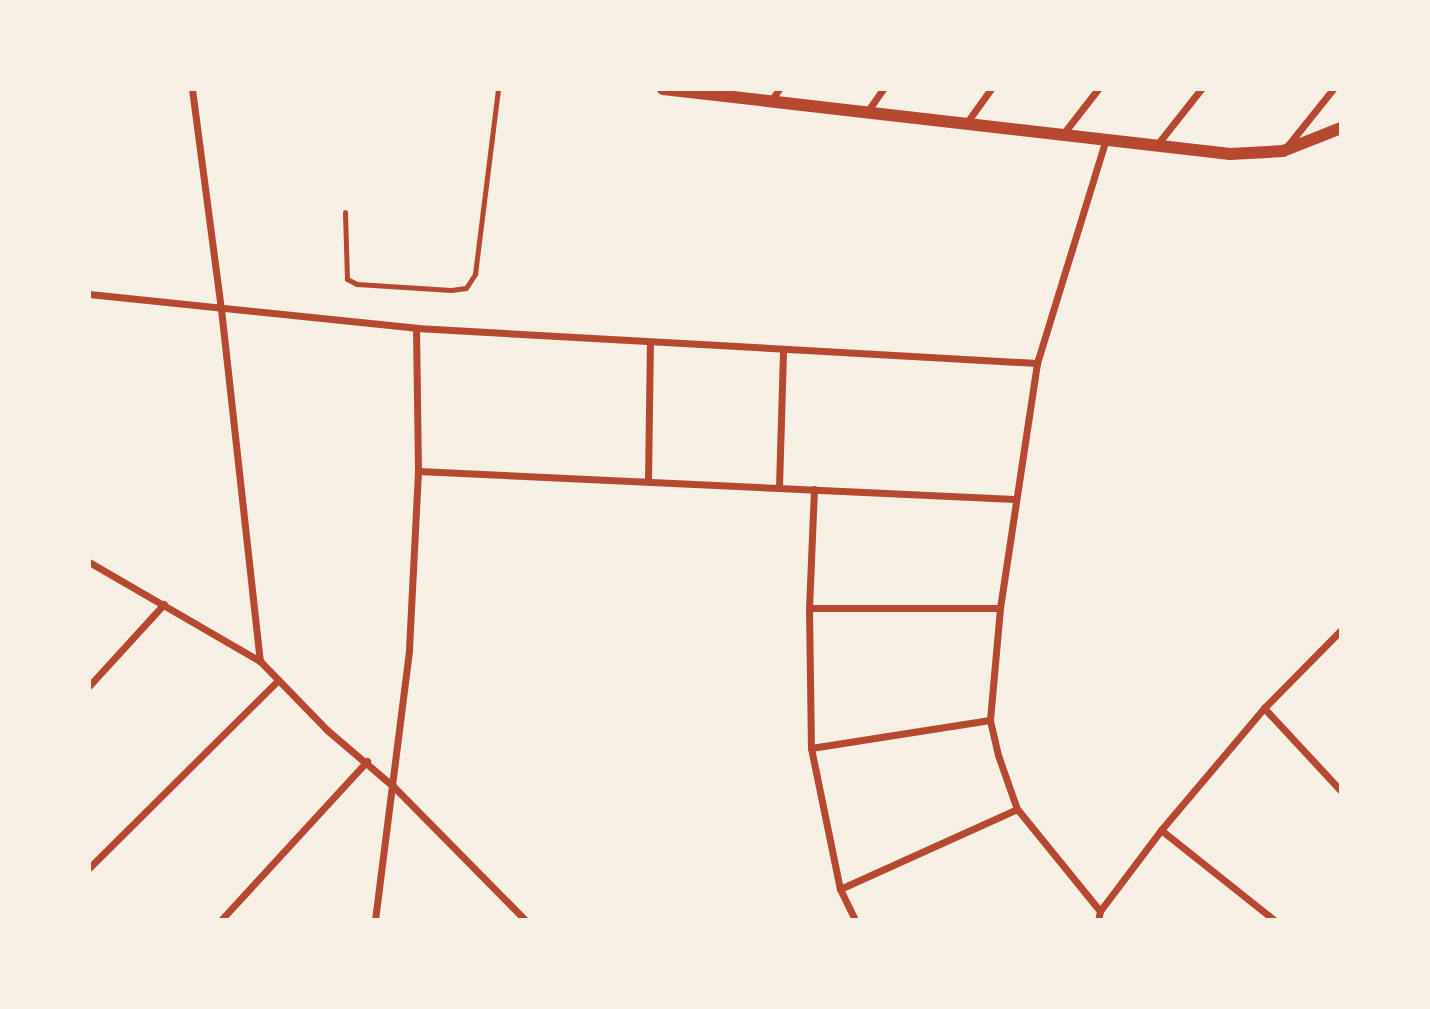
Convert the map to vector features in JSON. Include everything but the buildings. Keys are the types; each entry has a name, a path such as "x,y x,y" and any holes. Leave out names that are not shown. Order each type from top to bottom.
{"street":[{"path":"192,89 221,309 260,661"},
{"path":"663,89 1063,134 1105,142 1230,154 1283,151 1341,128"},
{"path":"771,101 779,89"},
{"path":"867,112 883,89"},
{"path":"965,125 991,89"},
{"path":"1063,134 1098,89"},
{"path":"1156,147 1201,89"},
{"path":"1283,151 1333,89"},
{"path":"1100,911 1017,809 998,755 990,720 1000,608 1014,499 1037,363 1105,142"},
{"path":"89,294 416,328 1037,363"},
{"path":"375,920 394,787 409,649 418,471 416,328"},
{"path":"648,481 650,342"},
{"path":"779,487 783,349"},
{"path":"418,471 1014,499"},
{"path":"814,489 809,608 811,748 840,889 855,920"},
{"path":"89,562 260,661 327,730 394,787 525,920"},
{"path":"89,687 164,604"},
{"path":"809,608 1000,608"},
{"path":"1098,920 1100,911 1161,830 1264,708 1341,630"},
{"path":"89,868 278,680"},
{"path":"1264,708 1341,790"},
{"path":"811,748 990,720"},
{"path":"221,920 366,761"},
{"path":"840,889 1017,809"},
{"path":"1161,830 1274,920"}],"lane":[{"path":"345,212 347,279 357,284 452,290 466,288 475,274 498,89"}]}
